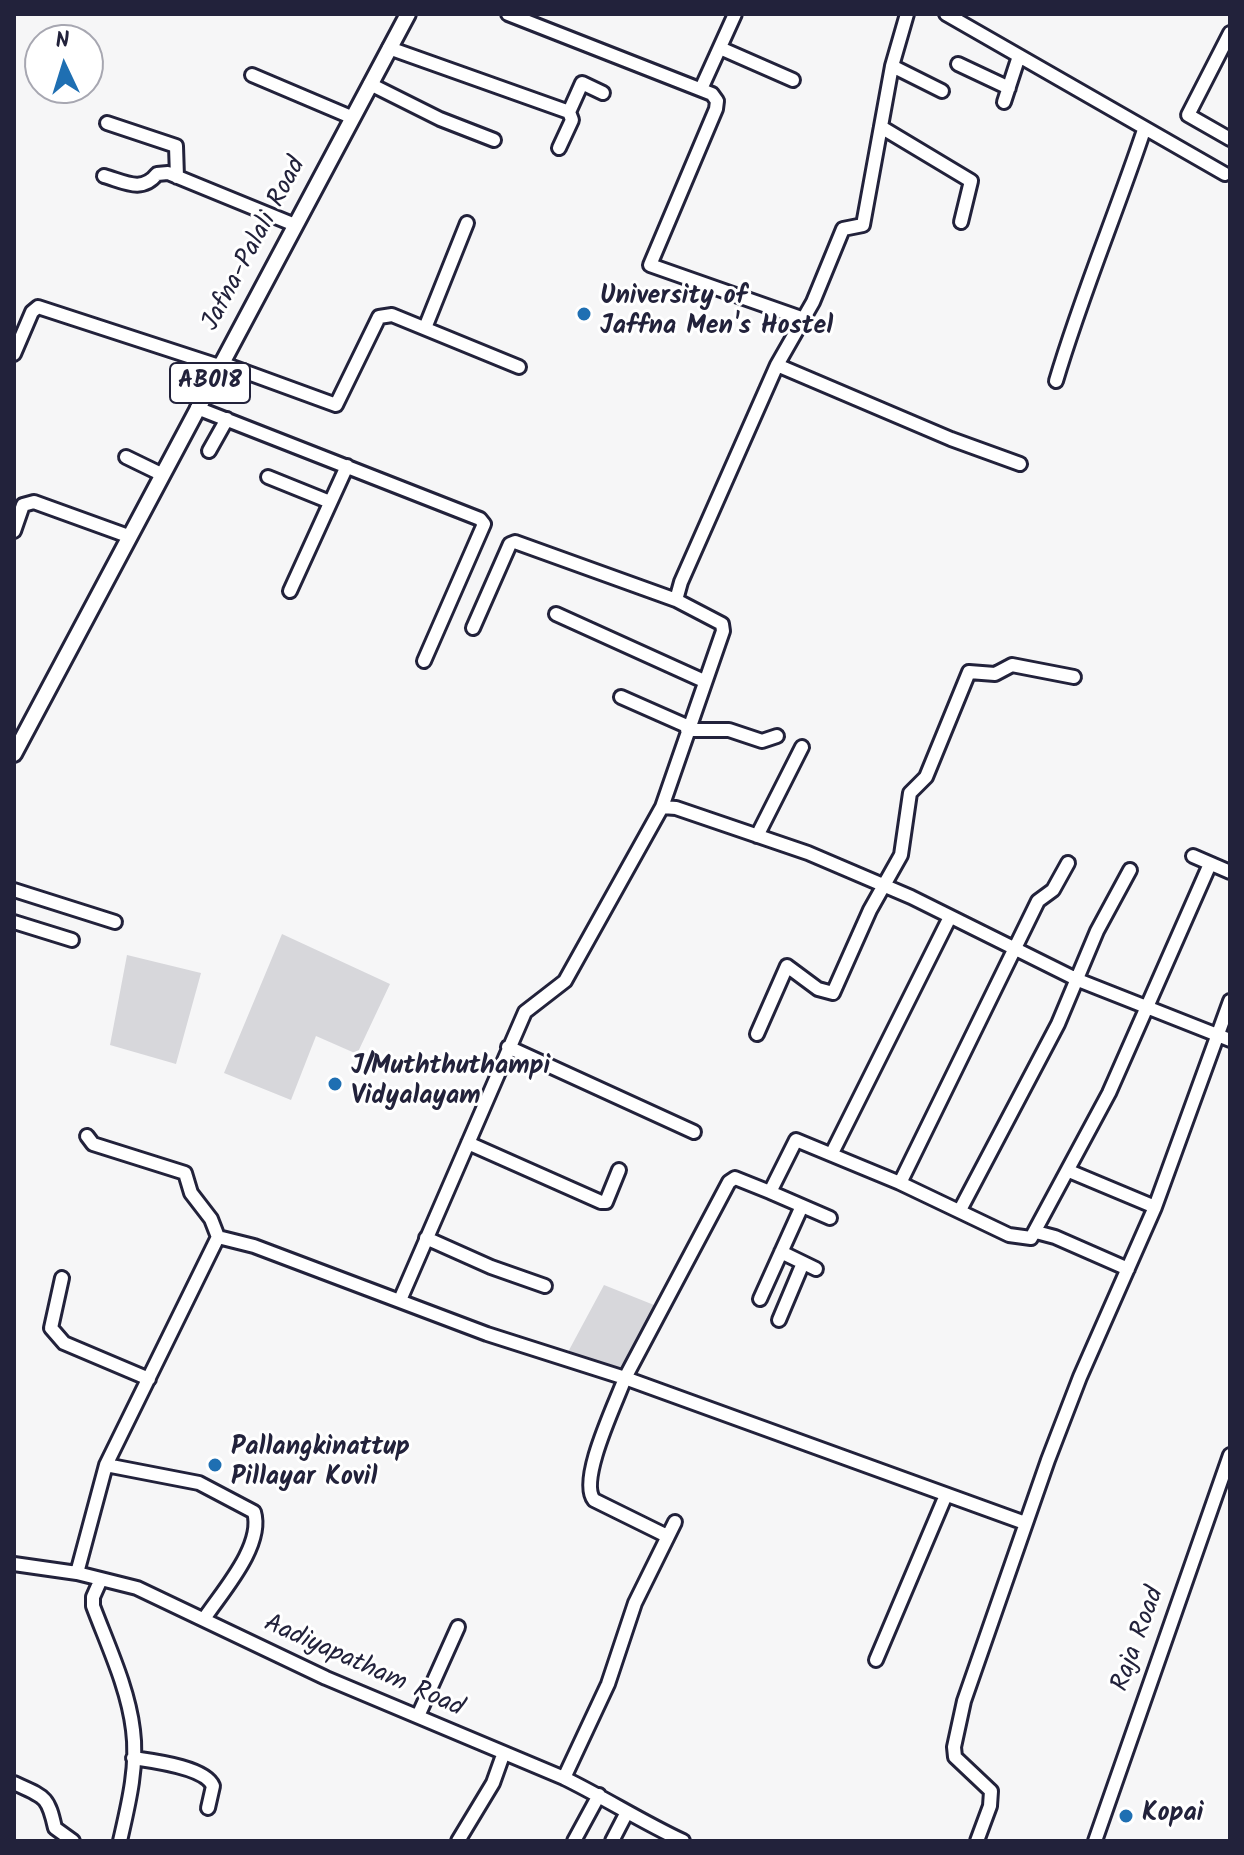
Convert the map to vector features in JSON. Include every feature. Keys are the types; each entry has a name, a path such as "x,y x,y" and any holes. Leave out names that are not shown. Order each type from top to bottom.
{"main road":[{"name":"Jafna-Palali Road","path":"14,754 408,14"}],"street":[{"path":"508,14 712,94 717,101 716,109 650,265 801,318"},
{"path":"701,89 735,14"},
{"path":"676,600 777,365 801,318 813,302 843,229 863,225 892,66 907,14"},
{"path":"946,14 1225,174"},
{"path":"1230,33 1224,58 1188,115 1230,139"},
{"path":"389,48 569,112"},
{"path":"720,48 793,80"},
{"path":"1004,102 1019,56"},
{"path":"958,64 1009,88"},
{"path":"892,66 942,91"},
{"path":"252,75 351,117"},
{"path":"559,148 572,120 569,112 582,83 603,93"},
{"path":"370,84 440,119 494,140"},
{"path":"107,123 176,146 177,177"},
{"path":"881,127 971,181 961,222"},
{"path":"1056,381 1081,297 1111,227 1144,130"},
{"path":"104,176 142,187 162,172 295,225"},
{"path":"425,328 467,223"},
{"path":"14,354 32,312 38,307 336,405 379,317 392,315 519,367"},
{"path":"777,365 951,439 1020,464"},
{"path":"197,408 480,519 484,524 424,661"},
{"path":"209,451 227,419"},
{"path":"126,457 161,474"},
{"path":"290,591 347,466"},
{"path":"268,477 330,502"},
{"path":"14,531 23,505 34,502 128,536"},
{"path":"400,1300 525,1012 565,981 662,807 723,627 676,600 515,542 510,544 473,628"},
{"path":"556,614 704,681"},
{"path":"757,1034 787,966 818,989 833,993 903,846 910,793 926,777 969,672 995,674 1012,665 1074,677"},
{"path":"621,697 688,728 729,730 762,741 777,736"},
{"path":"757,836 802,747"},
{"path":"662,807 676,808 757,836 884,885 1078,980 1230,1040"},
{"path":"1193,856 1230,872"},
{"path":"900,1183 1038,901 1053,890 1068,863"},
{"path":"770,1192 796,1140 832,1153 1021,1239 1031,1238 1069,1171 1210,864"},
{"path":"960,1210 1078,980 1097,931 1130,870"},
{"path":"14,890 115,922"},
{"path":"832,1153 950,917"},
{"path":"14,922 72,940"},
{"path":"977,1841 990,1806 991,1791 978,1775 961,1766 954,1747 964,1701 1025,1523 1080,1377 1155,1207 1230,1001"},
{"path":"508,1047 694,1132"},
{"path":"77,1573 106,1465 218,1237 211,1219 191,1193 185,1173 93,1144 87,1136"},
{"path":"468,1143 601,1202 606,1202 619,1170"},
{"path":"1069,1171 1155,1207"},
{"path":"667,1536 594,1500 589,1491 591,1469 625,1378 729,1182 735,1178 830,1218"},
{"path":"760,1299 802,1206"},
{"path":"1036,1232 1055,1237 1128,1269"},
{"path":"218,1237 268,1250 487,1334 625,1378 1025,1523"},
{"path":"426,1238 491,1267 545,1286"},
{"path":"781,1252 816,1269"},
{"path":"779,1320 803,1263"},
{"path":"62,1278 51,1328 64,1343 149,1379"},
{"name":"Raja Road","path":"1095,1841 1230,1455"},
{"path":"106,1465 199,1483 254,1512 253,1532 241,1567 204,1619"},
{"path":"876,1660 946,1495"},
{"path":"564,1778 608,1684 635,1603 675,1522"},
{"name":"Aadiyapatham Road","path":"14,1564 77,1573 137,1588 326,1678 503,1755 564,1778 599,1795 626,1814 683,1841"},
{"path":"101,1579 93,1597 93,1606 124,1692 134,1732 132,1787 120,1841"},
{"path":"418,1716 458,1627"},
{"path":"458,1841 493,1783 503,1755"},
{"path":"133,1758 162,1762 205,1776 213,1786 208,1808"},
{"path":"14,1783 47,1799 52,1808 55,1828 73,1841"},
{"path":"574,1841 599,1795"},
{"path":"612,1841 626,1814"}],"shaded area":[{"path":"282,934 390,984 357,1054 316,1036 291,1100 224,1073"},
{"path":"127,955 201,973 176,1064 110,1045"},
{"path":"604,1285 659,1307 622,1370 568,1352"}],"place":[{"name":"University of Jaffna Men's Hostel","path":"584,314"},
{"name":"J/Muththuthampi Vidyalayam","path":"335,1084"},
{"name":"Pallangkinattup Pillayar Kovil","path":"215,1465"},
{"name":"Kopai","path":"1126,1816"}]}
